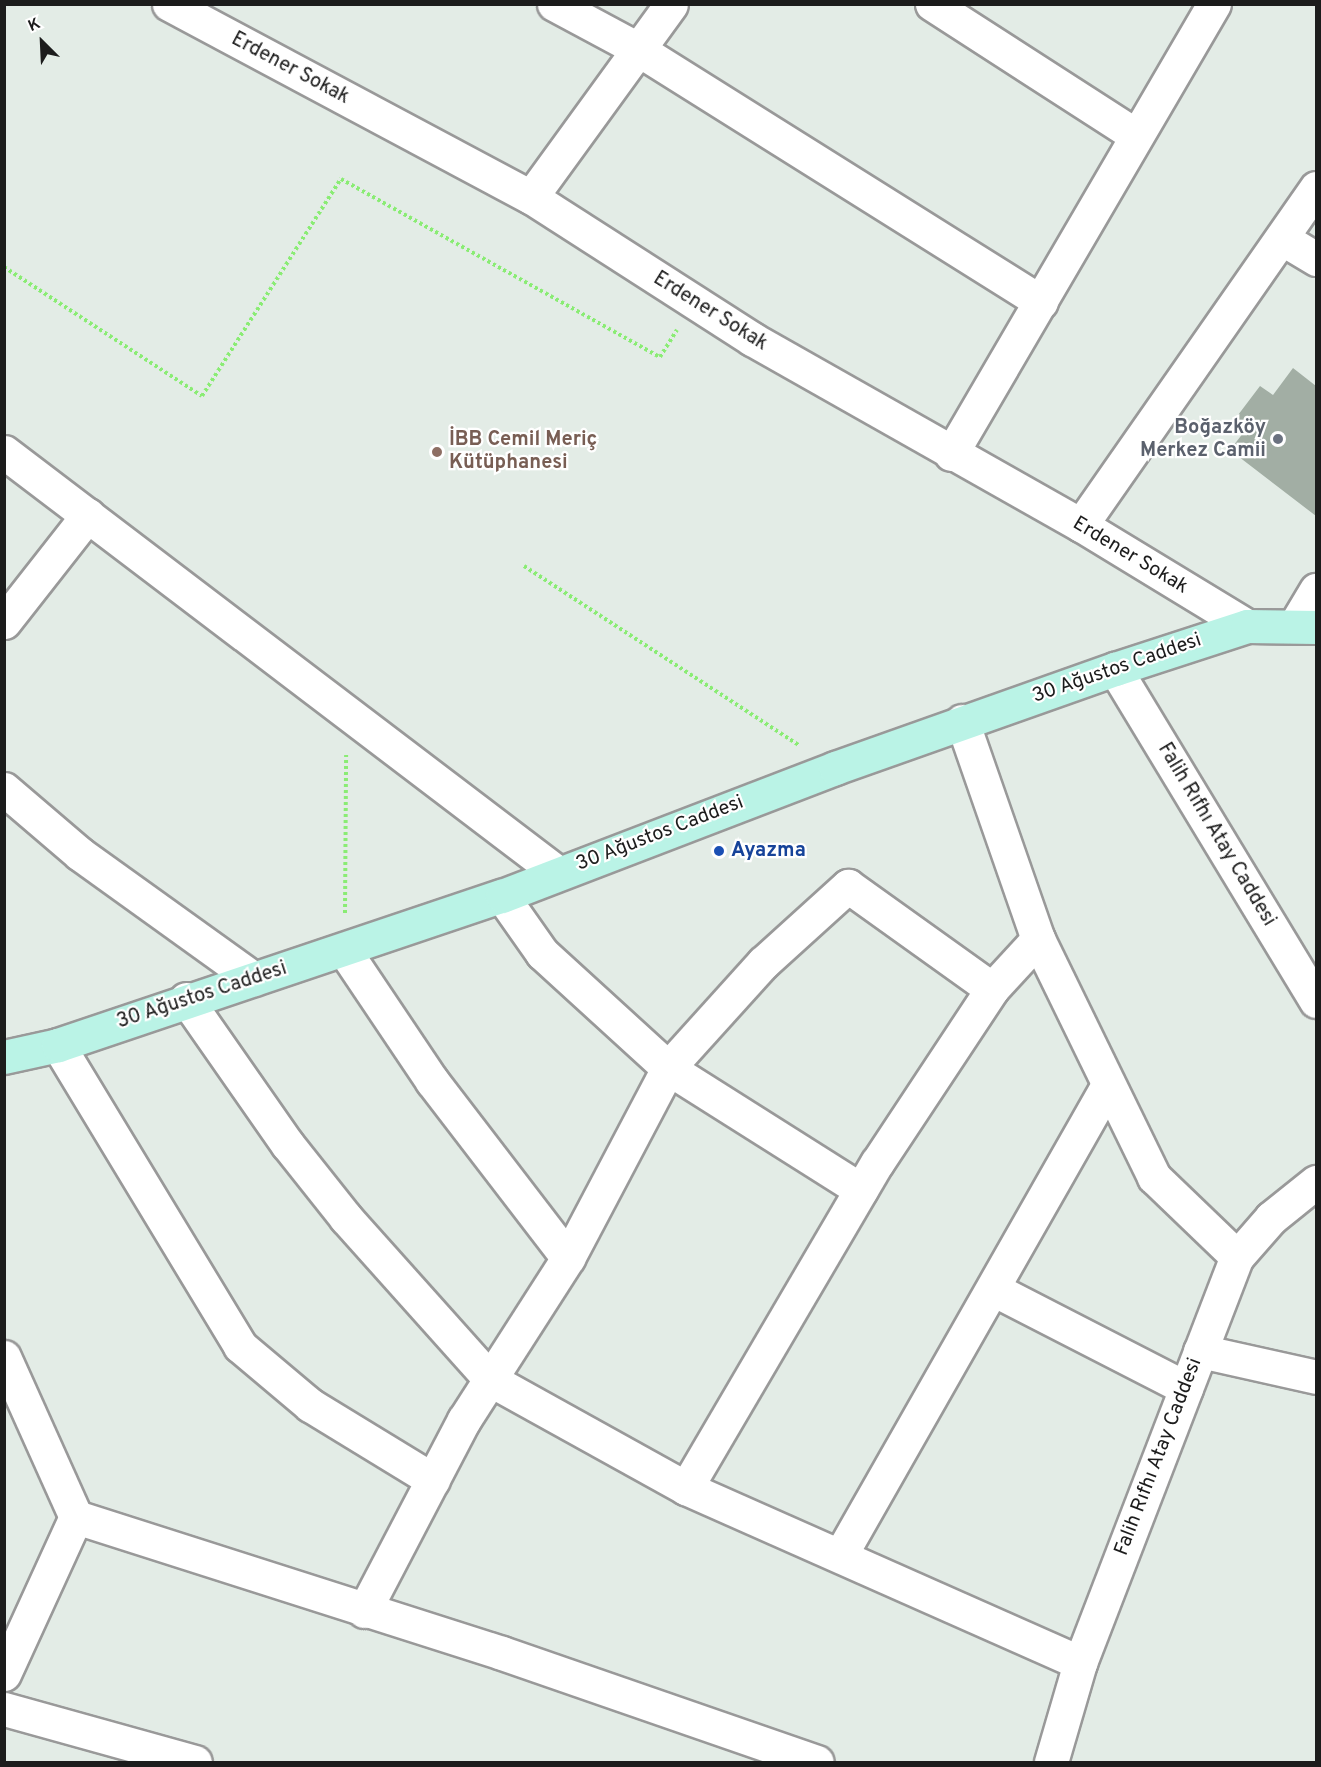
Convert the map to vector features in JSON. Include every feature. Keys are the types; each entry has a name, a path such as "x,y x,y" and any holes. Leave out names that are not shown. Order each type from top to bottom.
{"main road":[{"name":"30 Ağustos Caddesi","path":"4,1057 58,1045 186,999 344,950 502,896 835,768 962,721 1115,669 1247,626 1306,626"}],"street":[{"name":"Erdener Sokak","path":"169,4 531,197 695,303 951,454 1081,525 1247,626"},
{"path":"554,4 636,48 1041,302"},
{"path":"531,197 636,48 671,4"},
{"path":"932,4 1135,135"},
{"path":"951,454 1041,302 1135,135 1214,4"},
{"path":"1081,525 1185,371 1283,239 1317,188"},
{"path":"1283,239 1317,260"},
{"path":"4,452 558,873"},
{"path":"4,622 88,515"},
{"path":"1306,626 1317,591"},
{"name":"Falih Rıfhı Atay Caddesi","path":"1115,669 1317,1001"},
{"path":"962,721 1038,939 1155,1177 1237,1257"},
{"path":"4,789 80,854 254,979"},
{"path":"364,1611 464,1420 568,1258 668,1068 763,963 848,886 992,989"},
{"path":"502,896 542,953 668,1068 861,1190"},
{"path":"686,1488 861,1190 992,989 1038,939"},
{"path":"344,950 432,1081 568,1258"},
{"path":"186,999 288,1145 346,1218 491,1380 686,1488 841,1554 1080,1663"},
{"path":"58,1045 240,1346 310,1405 433,1480"},
{"path":"841,1554 1108,1084"},
{"name":"Falih Rıfhı Atay Caddesi","path":"1051,1762 1080,1663 1237,1257 1271,1218 1317,1182"},
{"path":"993,1289 1186,1388"},
{"path":"1200,1351 1317,1377"},
{"path":"4,1357 76,1517 364,1611 502,1653 817,1762"},
{"path":"4,1674 76,1517"},
{"path":"4,1709 195,1762"}],"path":[{"path":"4,267 202,396 341,179 660,357 695,303"},
{"path":"524,566 835,768"},
{"path":"344,950 347,713"}],"building":[{"name":"Boğazköy Merkez Camii","path":"1293,368 1316,386 1316,516 1230,450 1247,428 1235,419 1260,386 1273,395"}],"place":[{"name":"Boğazköy Merkez Camii","path":"1278,439"},
{"name":"İBB Cemil Meriç Kütüphanesi","path":"437,452"},
{"name":"Ayazma","path":"719,851"}]}
